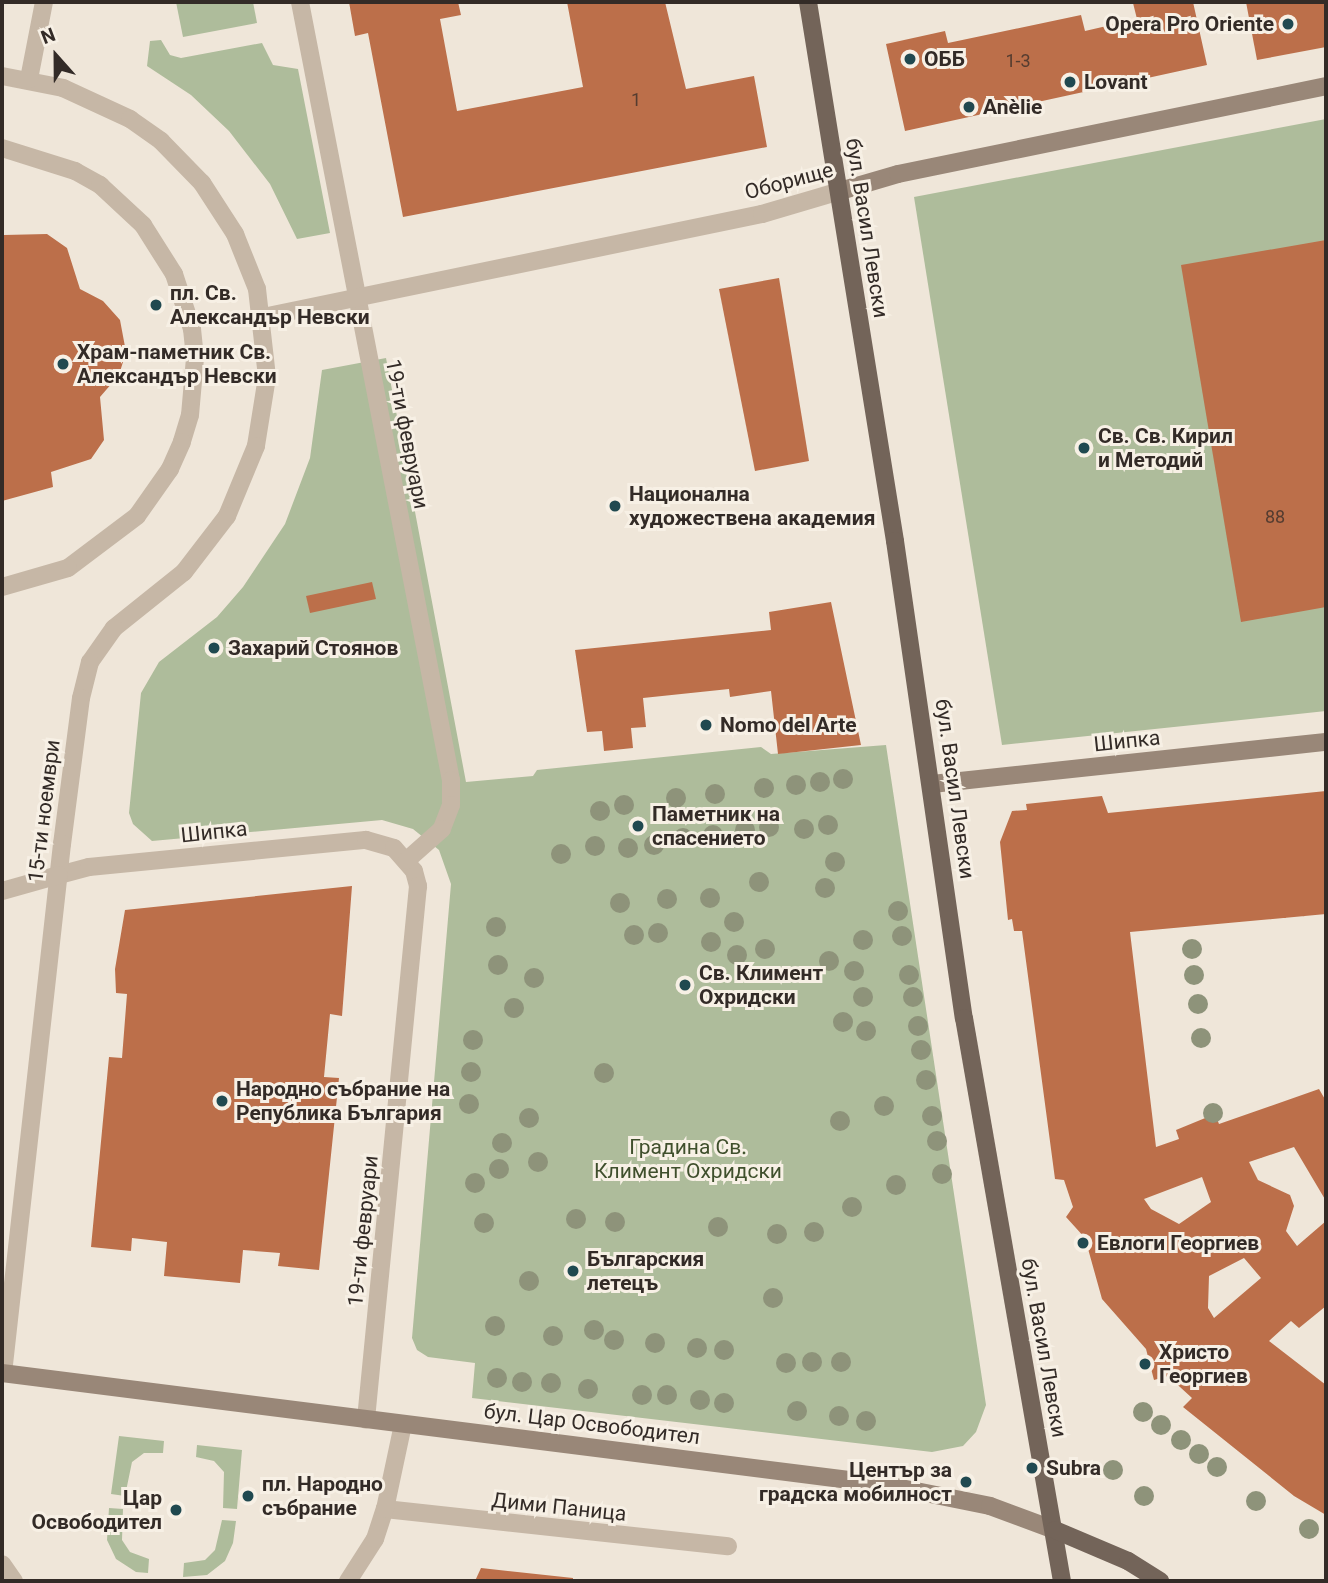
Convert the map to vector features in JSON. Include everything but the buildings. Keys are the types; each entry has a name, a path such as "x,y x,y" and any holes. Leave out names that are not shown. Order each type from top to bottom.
{"main road":[{"name":"бул. Васил Левски","path":"808,2 932,784 964,1018 1062,1581"},
{"name":"Оборище","path":"840,191 898,174 1326,86"},
{"name":"Шипка","path":"932,784 1326,742"},
{"name":"бул. Цар Освободител","path":"2,1373 881,1484 990,1506 1055,1530 1128,1562 1160,1581"}],"street":[{"path":"29,79 44,2"},
{"name":"19-ти февруари","path":"300,2 451,780 451,805 442,830 407,860 417,879 366,1419"},
{"name":"15-ти ноември","path":"2,76 29,79 84,96 130,119 182,161 235,234 263,317 264,408 243,484 208,545 156,597 114,628 90,662 81,698 59,875 2,1373"},
{"path":"2,148 75,171 108,192 143,225 174,274 192,329 195,358 190,415 182,442 170,469 137,516 101,548 68,568 2,587"},
{"name":"Оборище","path":"263,317 762,214 840,191"},
{"name":"Шипка","path":"2,891 89,867 366,840 394,848 407,860"},
{"path":"348,1581 375,1539 391,1486 404,1424"},
{"name":"Дими Паница","path":"385,1509 728,1546"},
{"path":"2,1564 14,1581"}],"green space":[{"path":"176,2 253,2 257,23 183,37"},
{"path":"161,40 170,55 181,58 262,43 273,65 298,69 330,233 297,239 270,184 229,131 191,95 147,66 150,41"},
{"path":"1326,119 1326,711 1002,745 914,197"},
{"name":"Градина Св. Климент Охридски","path":"386,358 466,782 533,776 537,770 761,747 771,754 886,745 986,1405 976,1432 963,1446 932,1452 472,1398 475,1363 428,1357 417,1350 412,1338 451,884 439,850 413,829 382,820 152,841 133,824 129,813 141,693 159,662 217,617 243,587 285,524 310,458 322,370"},
{"path":"119,1436 164,1441 163,1453 144,1453 132,1462 125,1496 111,1494"},
{"path":"197,1445 242,1450 237,1509 223,1508 224,1472 214,1461 196,1457"},
{"path":"109,1508 123,1509 122,1540 130,1552 149,1559 148,1573 136,1572 116,1559 107,1540"},
{"path":"222,1520 236,1521 233,1543 225,1561 207,1575 183,1577 184,1563 205,1560 215,1550"}],"place":[{"name":"Opera Pro Oriente","path":"1288,24"},
{"name":"ОББ","path":"910,59"},
{"name":"Lovant","path":"1070,82"},
{"name":"Anèlie","path":"969,107"},
{"name":"пл. Св. Александър Невски","path":"156,305"},
{"name":"Храм-паметник Св. Александър Невски","path":"63,364"},
{"name":"Св. Св. Кирил и Методий","path":"1084,448"},
{"name":"Национална художествена академия","path":"615,506"},
{"name":"Захарий Стоянов","path":"214,648"},
{"name":"Nomo del Arte","path":"706,725"},
{"name":"Паметник на спасението","path":"638,826"},
{"name":"Св. Климент Охридски","path":"685,985"},
{"name":"Народно събрание на Република България","path":"222,1101"},
{"name":"Евлоги Георгиев","path":"1083,1243"},
{"name":"Българския летецъ","path":"573,1271"},
{"name":"Христо Георгиев","path":"1145,1364"},
{"name":"Subra","path":"1032,1468"},
{"name":"Център за градска мобилност","path":"966,1482"},
{"name":"пл. Народно събрание","path":"248,1496"},
{"name":"Цар Освободител","path":"176,1510"}]}
